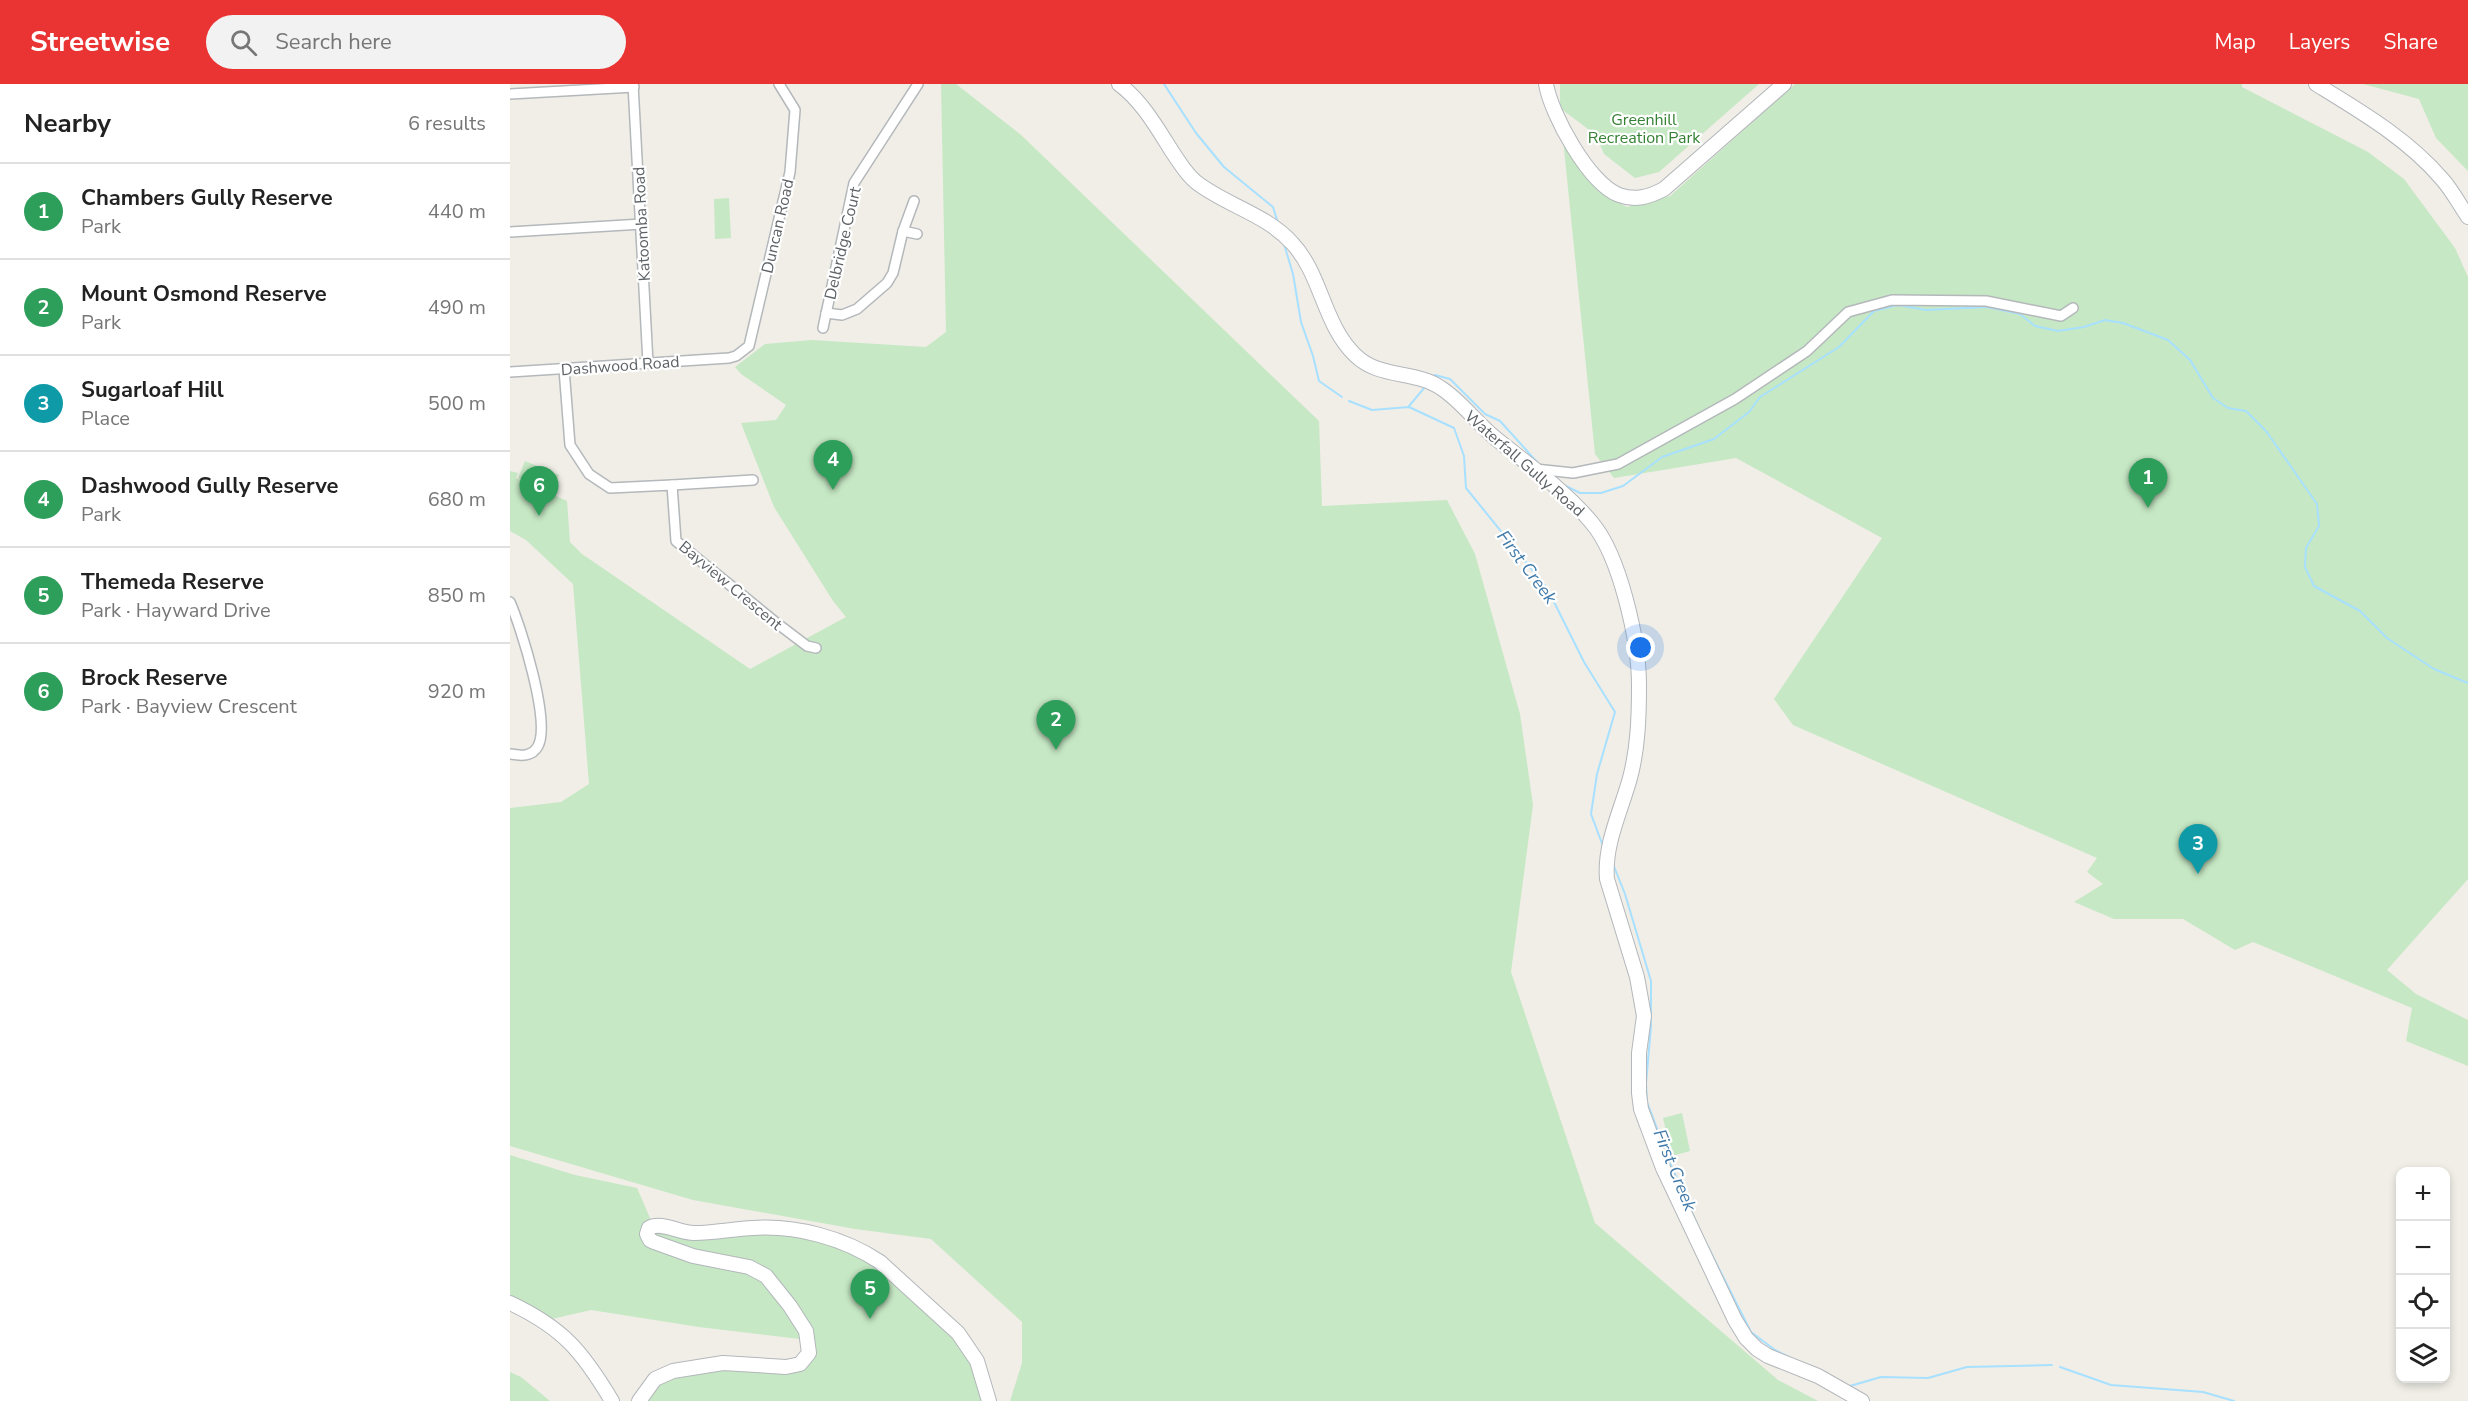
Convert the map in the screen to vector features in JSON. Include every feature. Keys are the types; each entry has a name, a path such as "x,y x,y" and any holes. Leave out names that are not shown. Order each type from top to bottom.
{"street":[{"name":"Duncan Road","path":"729,358 749,346 790,172 795,110 779,84"},
{"name":"Delbridge Court","path":"823,328 854,183 918,84"},
{"name":"Waterfall Gully Road","path":"1119,84 1142,105 1185,170 1196,182 1267,223 1292,242 1308,265 1342,340 1355,356 1380,371 1429,382 1440,387 1492,435 1575,505 1593,524 1607,545 1617,572 1634,638 1639,681 1638,732 1630,776 1609,846 1606,865 1607,879 1637,977 1644,1016 1639,1053 1641,1109 1663,1168 1735,1320 1746,1338 1768,1356 1818,1376 1862,1401"},
{"path":"1546,84 1547,92 1568,136 1589,169 1608,188 1629,198 1648,197 1664,189 1784,84"},
{"path":"2316,84 2375,121 2411,149 2442,179 2468,217"},
{"path":"510,94 634,86"},
{"name":"Katoomba Road","path":"634,86 648,363"},
{"name":"Delbridge Court","path":"826,313 842,315 857,309 886,283 893,273 903,231 914,201"},
{"path":"510,232 642,224"},
{"path":"903,231 917,234"},
{"path":"1533,469 1573,473 1618,464 1735,399 1807,351 1848,312 1892,300 1988,301 2061,316 2073,308"},
{"name":"Dashwood Road","path":"510,372 729,358"},
{"path":"564,369 570,445 589,474 610,488 753,480"},
{"name":"Bayview Crescent","path":"672,485 676,541 774,621 807,646 816,648"},
{"path":"510,602 537,692 541,729 541,739 534,751 527,755 510,754"},
{"path":"639,1401 655,1379 673,1371 723,1363 786,1367 800,1364 809,1353 806,1331 766,1276 749,1267 693,1256 654,1242 650,1240 648,1232 649,1228 656,1225 692,1233 781,1227 849,1244 880,1262 958,1333 976,1361 989,1401"},
{"path":"510,1303 543,1321 574,1344 612,1401"}],"green space":[{"path":"941,84 956,84 1020,134 1319,421 1322,506 1447,500 1475,554 1520,714 1533,805 1511,972 1595,1223 1778,1380 1818,1401 1010,1401 1022,1363 1022,1322 931,1239 855,1229 693,1200 510,1146 510,808 561,802 589,784 573,584 526,540 510,531 510,471 518,473 516,478 567,501 570,542 582,554 750,669 846,617 833,601 774,507 741,423 776,420 786,405 741,374 735,367 765,344 812,340 926,347 946,332"},
{"name":"Greenhill Recreation Park","path":"1560,84 1759,84 1659,172 1635,178 1604,154 1596,135 1560,108"},
{"path":"1795,84 2242,84 2242,87 2368,152 2404,179 2455,248 2468,277 2468,879 2387,970 2416,994 2468,1020 2468,1066 2406,1041 2412,1008 2253,942 2235,950 2183,919 2114,919 2074,902 2103,884 2087,872 2097,858 1793,725 1774,699 1882,538 1736,458 1614,478 1595,454 1563,139 1580,168 1599,192 1627,207 1670,196"},
{"path":"2363,84 2468,84 2468,171 2436,138 2419,99"},
{"path":"729,198 731,238 715,239 714,199"},
{"path":"525,461 559,475 552,492 518,478"},
{"path":"1682,1113 1690,1151 1672,1156 1663,1118"},
{"path":"510,1155 575,1175 637,1188 653,1225 679,1231 752,1228 849,1244 958,1333 989,1401 639,1401 673,1371 794,1366 808,1340 699,1327 591,1310 543,1321 510,1303"},
{"path":"510,1372 521,1377 550,1401 510,1401"}],"waterway":[{"name":"First Creek","path":"1164,84 1196,133 1224,167 1273,207 1278,223"},
{"name":"First Creek","path":"1284,244 1293,274 1301,322 1319,381 1342,397"},
{"path":"1562,484 1580,493 1601,493 1623,486 1662,457 1714,439 1749,412 1760,397 1839,347 1874,311 1898,305 1926,310 1987,307 2020,314 2035,326 2058,331 2084,327 2105,320 2123,323 2168,340 2190,360 2213,398 2228,408 2246,411 2266,431 2317,504 2319,526 2306,548 2305,567 2314,586 2360,611 2387,638 2434,669 2468,683"},
{"path":"1432,378 1435,375 1450,379 1485,414 1500,421 1537,462"},
{"path":"1409,406 1425,387"},
{"name":"First Creek","path":"1349,401 1372,410 1409,407 1454,428 1464,456 1466,488 1547,588 1584,662 1615,712 1597,774 1591,814 1603,846"},
{"name":"First Creek","path":"1613,864 1625,894 1651,981 1647,1102 1670,1163 1700,1231"},
{"name":"First Creek","path":"1704,1239 1751,1332 1775,1350 1789,1357"},
{"path":"1850,1386 1881,1377 1928,1378 1967,1367 2052,1365"},
{"path":"2060,1367 2111,1385 2203,1392 2234,1401"}],"place":[{"name":"Dashwood Gully Reserve","path":"833,490"},
{"name":"Chambers Gully Reserve","path":"2148,508"},
{"name":"Brock Reserve","path":"539,516"},
{"name":"Mount Osmond Reserve","path":"1056,750"},
{"name":"Sugarloaf Hill","path":"2198,874"},
{"name":"Themeda Reserve","path":"870,1319"}]}
